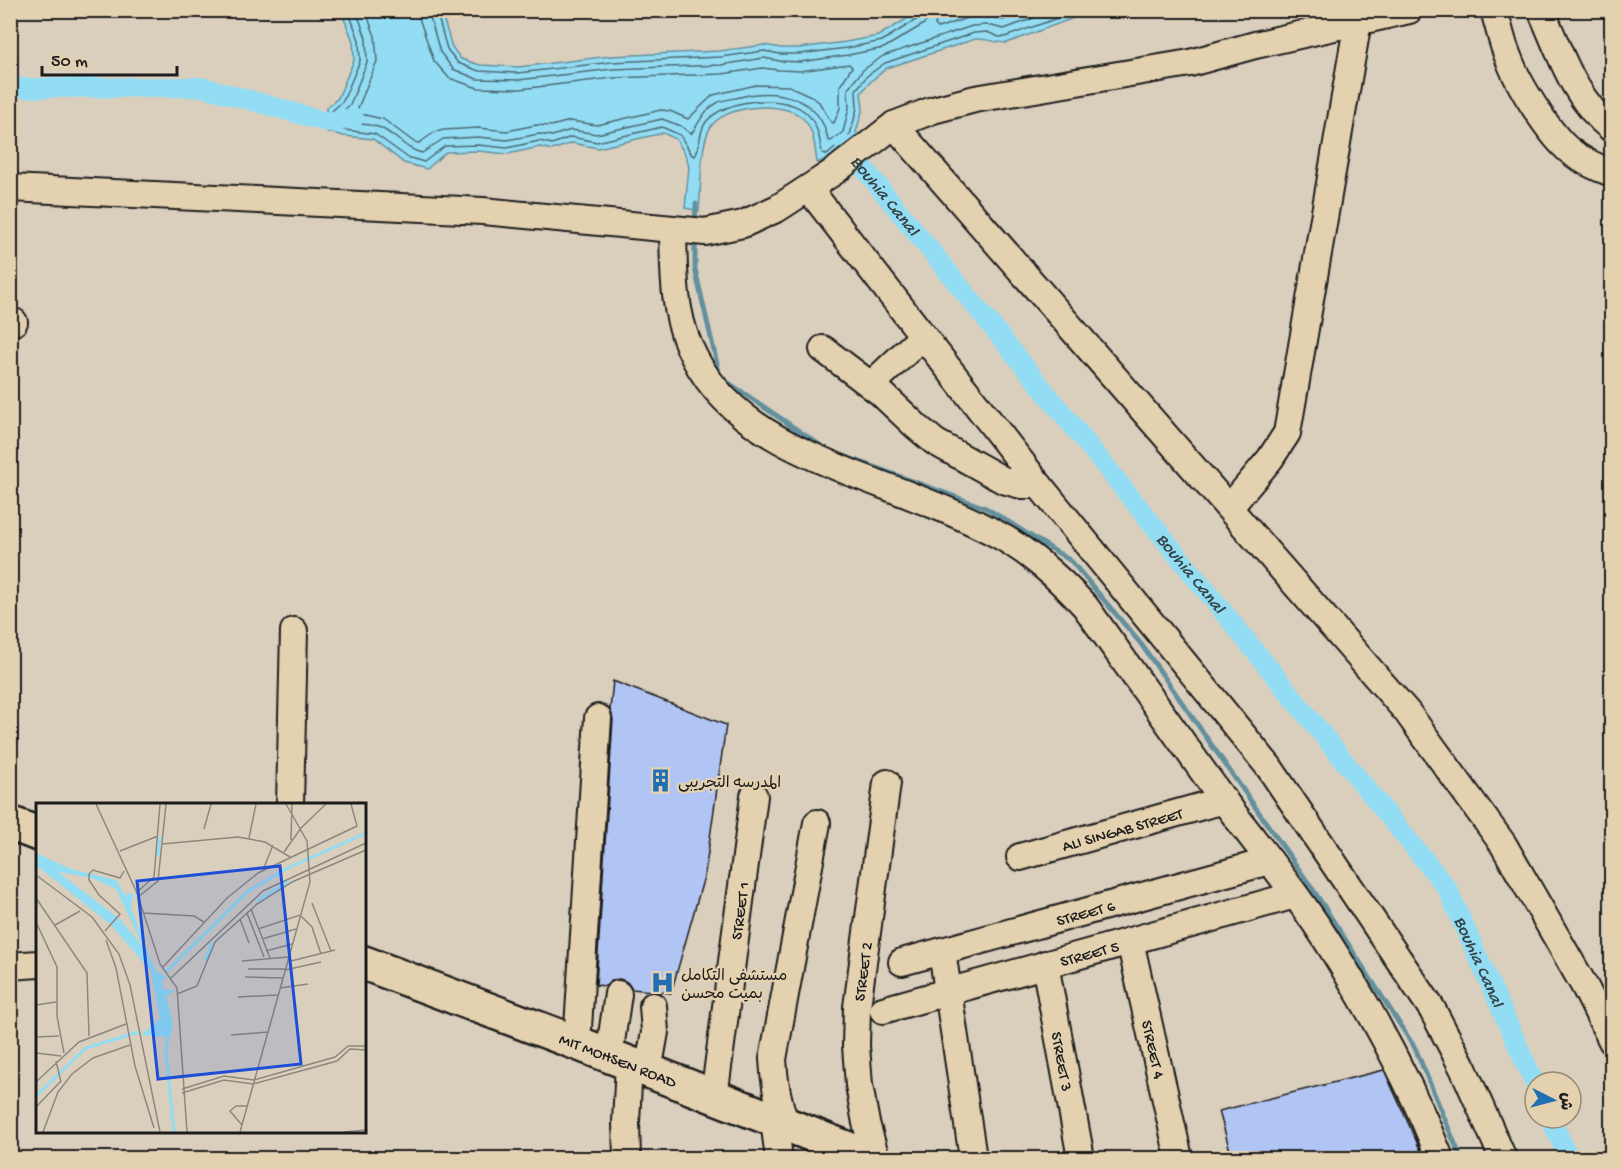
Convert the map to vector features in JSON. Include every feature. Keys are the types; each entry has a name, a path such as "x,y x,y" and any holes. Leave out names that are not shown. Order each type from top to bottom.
{"main road":[{"path":"10,823 36,833"},
{"name":"MIT MOHSEN ROAD","path":"366,964 629,1063 780,1123 840,1152 874,1158"}],"street":[{"path":"10,188 483,211 688,231 743,224 759,218 809,189 894,125 933,110 975,99 1190,63 1409,10"},
{"path":"1494,10 1508,59 1518,79 1554,134 1569,151 1611,173"},
{"path":"1541,10 1561,59 1583,97 1600,121 1611,129"},
{"path":"1230,507 1279,448 1290,424 1358,21"},
{"path":"894,125 1407,712 1503,844 1586,987 1610,1034"},
{"path":"809,189 1039,485 1269,767 1431,1009 1462,1068 1503,1158"},
{"path":"688,231 674,290 679,315 689,346 701,370 723,399 744,417 778,440 830,464 978,524 1014,545 1059,578 1084,606 1224,800 1296,895 1334,952 1383,1036 1440,1158"},
{"path":"871,385 923,336"},
{"path":"823,348 871,385 925,435 945,448 1003,480 1021,485 1039,485"},
{"path":"290,803 294,631"},
{"path":"577,1043 598,718"},
{"name":"STREET 2","path":"874,1158 859,1085 856,1017 887,783"},
{"name":"STREET 1","path":"714,1097 754,796"},
{"name":"ALI SINGAB STREET","path":"1020,856 1224,800"},
{"path":"779,1158 780,1123 773,1059 817,823"},
{"name":"STREET 6","path":"902,962 1270,861"},
{"name":"STREET 5","path":"883,1010 1296,895"},
{"name":"STREET 4","path":"1130,941 1179,1158"},
{"path":"942,951 973,1158"},
{"path":"10,966 36,964"},
{"name":"STREET 3","path":"1045,964 1081,1158"},
{"path":"627,1158 629,1063 616,1006 655,1032"},
{"path":"629,1063 655,1032 653,1006"}],"water":[{"path":"341,11 441,11 452,47 461,59 480,65 519,67 611,56 720,51 764,45 799,48 846,42 878,36 920,11 1109,11 1076,17 1007,43 975,39 887,68 861,93 863,108 856,132 859,136 826,163 824,160 817,163 813,137 808,125 805,120 791,111 766,107 739,110 727,114 710,128 704,145 699,211 685,208 689,167 685,154 676,139 663,133 598,148 572,143 552,150 540,147 508,154 478,151 446,152 427,169 404,163 373,139 327,132 326,108 338,98 354,60 353,41"}],"building":[{"path":"613,681 726,725 705,873 671,993 632,989 627,982 620,979 612,980 606,986 596,985 613,719 610,710"},
{"path":"1384,1070 1424,1158 1232,1158 1219,1111"}],"waterway":[{"path":"10,88 203,87 327,122 354,118"},
{"name":"Bouhia Canal","path":"846,146 1447,888 1529,1070"},
{"path":"695,224 696,204"},
{"path":"695,237 695,269 720,377 824,448"},
{"path":"836,453 986,508 1071,561 1141,644 1316,894 1415,1048 1461,1158"},
{"name":"Bouhia Canal","path":"1556,1130 1569,1158"}],"place":[{"name":"المدرسه التجريبى","path":"660,781"},
{"name":"مستشفى التكامل بميت محسن","path":"663,983"}]}
